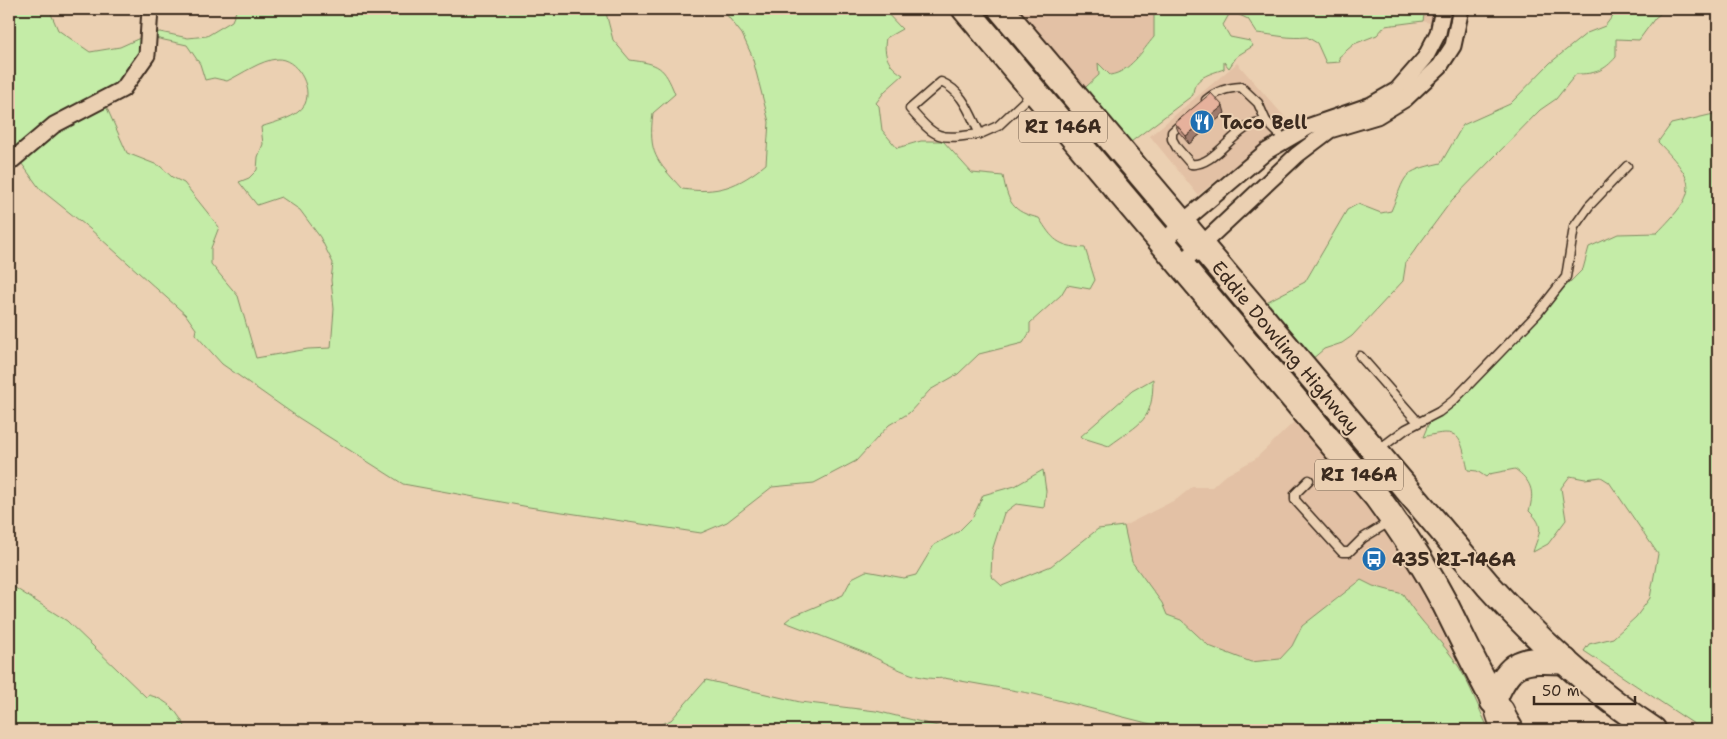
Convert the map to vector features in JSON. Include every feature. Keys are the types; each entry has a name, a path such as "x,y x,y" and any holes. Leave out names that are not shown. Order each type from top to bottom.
{"main road":[{"name":"Eddie Dowling Highway","path":"965,9 1362,478 1393,519 1432,580 1502,718"},
{"name":"Eddie Dowling Highway","path":"1001,9 1183,222 1374,453 1488,586 1565,661 1611,700 1653,730"},
{"path":"1502,718 1506,675 1514,667 1537,660 1565,661"}],"street":[{"path":"9,164 54,126 124,89 147,55 150,9"},
{"path":"1162,244 1183,222 1267,151 1310,126 1370,105 1397,90 1425,58 1438,33 1443,9"},
{"path":"1181,264 1200,244 1297,155 1330,130 1376,116 1406,98 1440,66 1453,46 1461,9"},
{"path":"1285,140 1297,155"}],"lane":[{"path":"980,134 965,103 953,87 941,82 910,109 930,132 946,138 980,134 998,126 1034,92"},
{"path":"1200,106 1214,94 1230,88 1241,87 1258,103 1266,121 1285,140"},
{"path":"1193,113 1172,132 1172,139 1190,164 1203,162 1247,126 1257,121 1266,121"},
{"path":"1374,453 1418,422 1439,412 1453,401 1537,314 1566,277 1574,227 1589,206 1626,166"},
{"path":"1360,356 1418,422"},
{"path":"1309,480 1295,494 1295,500 1342,552 1349,552 1363,538 1393,519"}],"shaded area":[{"path":"1000,9 1154,9 1154,37 1130,65 1118,74 1110,75 1099,64 1099,75 1075,97"},
{"path":"1425,9 1482,9 1460,19 1451,30 1423,21"},
{"path":"1237,63 1290,123 1198,195 1150,136"},
{"path":"1295,421 1389,534 1411,566 1458,666 1429,628 1414,613 1403,594 1373,586 1361,580 1302,626 1292,646 1280,659 1251,662 1209,646 1181,620 1167,615 1162,603 1132,562 1124,526 1177,499 1192,487 1212,487 1223,477 1255,459"}],"green space":[{"path":"9,9 49,9 58,30 90,52 120,47 151,33 160,32 188,38 207,36 232,21 237,9 605,9 613,40 630,60 654,65 664,72 675,94 653,113 653,147 660,163 682,189 717,189 737,183 766,164 769,122 752,56 742,34 722,9 883,9 902,29 886,38 885,50 890,64 903,75 885,91 876,103 879,106 882,130 897,148 921,141 943,141 972,173 1003,176 1009,199 1017,209 1030,216 1039,218 1048,232 1057,241 1068,246 1085,248 1095,280 1090,289 1067,285 1061,295 1030,323 1030,332 1023,343 979,354 958,374 930,390 909,413 889,425 856,461 814,483 772,487 727,522 701,533 529,507 403,484 299,418 222,364 195,334 196,329 186,315 90,229 40,189 9,146","holes":["155,38 187,45 200,64 205,80 214,78 227,81 258,65 277,59 291,63 301,74 305,82 307,97 302,109 291,116 261,127 263,144 258,157 257,170 249,178 239,182 257,205 281,197 300,210 320,237 333,263 331,280 334,309 331,348 308,349 256,358 238,296 211,264 211,248 219,227 184,183 172,177 160,166 127,153 106,106"]},
{"path":"1154,9 1425,9 1423,21 1385,26 1377,35 1354,44 1339,57 1340,62 1326,63 1317,43 1307,37 1288,37 1257,33 1248,19 1231,11 1223,25 1230,37 1250,41 1253,46 1237,56 1229,68 1224,62 1224,69 1199,80 1193,95 1119,151 1075,97 1099,75 1098,63 1110,75 1124,70 1135,60 1154,37"},
{"path":"1618,9 1666,9 1655,18 1639,40 1616,39 1616,57 1603,69 1576,74 1556,99 1540,110 1452,200 1406,262 1403,281 1352,336 1342,343 1324,349 1280,386 1239,316 1305,282 1347,210 1358,204 1381,213 1391,211 1407,176 1418,169 1441,163 1463,125 1510,104 1550,63 1587,33 1605,26"},
{"path":"1718,113 1718,730 1703,730 1584,651 1589,644 1613,638 1636,617 1650,598 1658,554 1609,482 1601,477 1585,479 1570,476 1561,488 1566,520 1548,544 1533,552 1540,530 1538,521 1529,511 1532,498 1530,487 1525,478 1515,469 1489,474 1486,477 1477,471 1468,470 1463,449 1457,437 1445,433 1423,437 1428,425 1583,269 1589,247 1618,234 1657,233 1670,219 1686,197 1688,188 1681,168 1658,142 1671,124"},
{"path":"1153,379 1151,404 1148,413 1137,426 1109,446 1080,437 1132,391"},
{"path":"1043,470 1046,491 1044,508 1016,504 1004,513 992,551 991,576 1002,586 1051,566 1098,529 1124,526 1132,562 1162,603 1167,615 1181,620 1209,646 1251,662 1280,659 1292,646 1302,626 1361,580 1373,586 1403,594 1459,667 1489,730 1174,730 1034,694 911,674 860,651 785,622 791,617 843,595 852,578 866,571 904,578 916,575 934,545 958,532 973,517 983,495 1015,486"},
{"path":"9,584 67,621 146,697 149,695 156,697 172,708 187,730 9,730"},
{"path":"706,680 800,702 876,711 954,730 647,730 671,720"}],"building":[{"path":"1211,93 1223,106 1186,136 1175,123"}],"place":[{"name":"Taco Bell","path":"1202,122"},
{"name":"435 RI-146A","path":"1374,559"}]}
